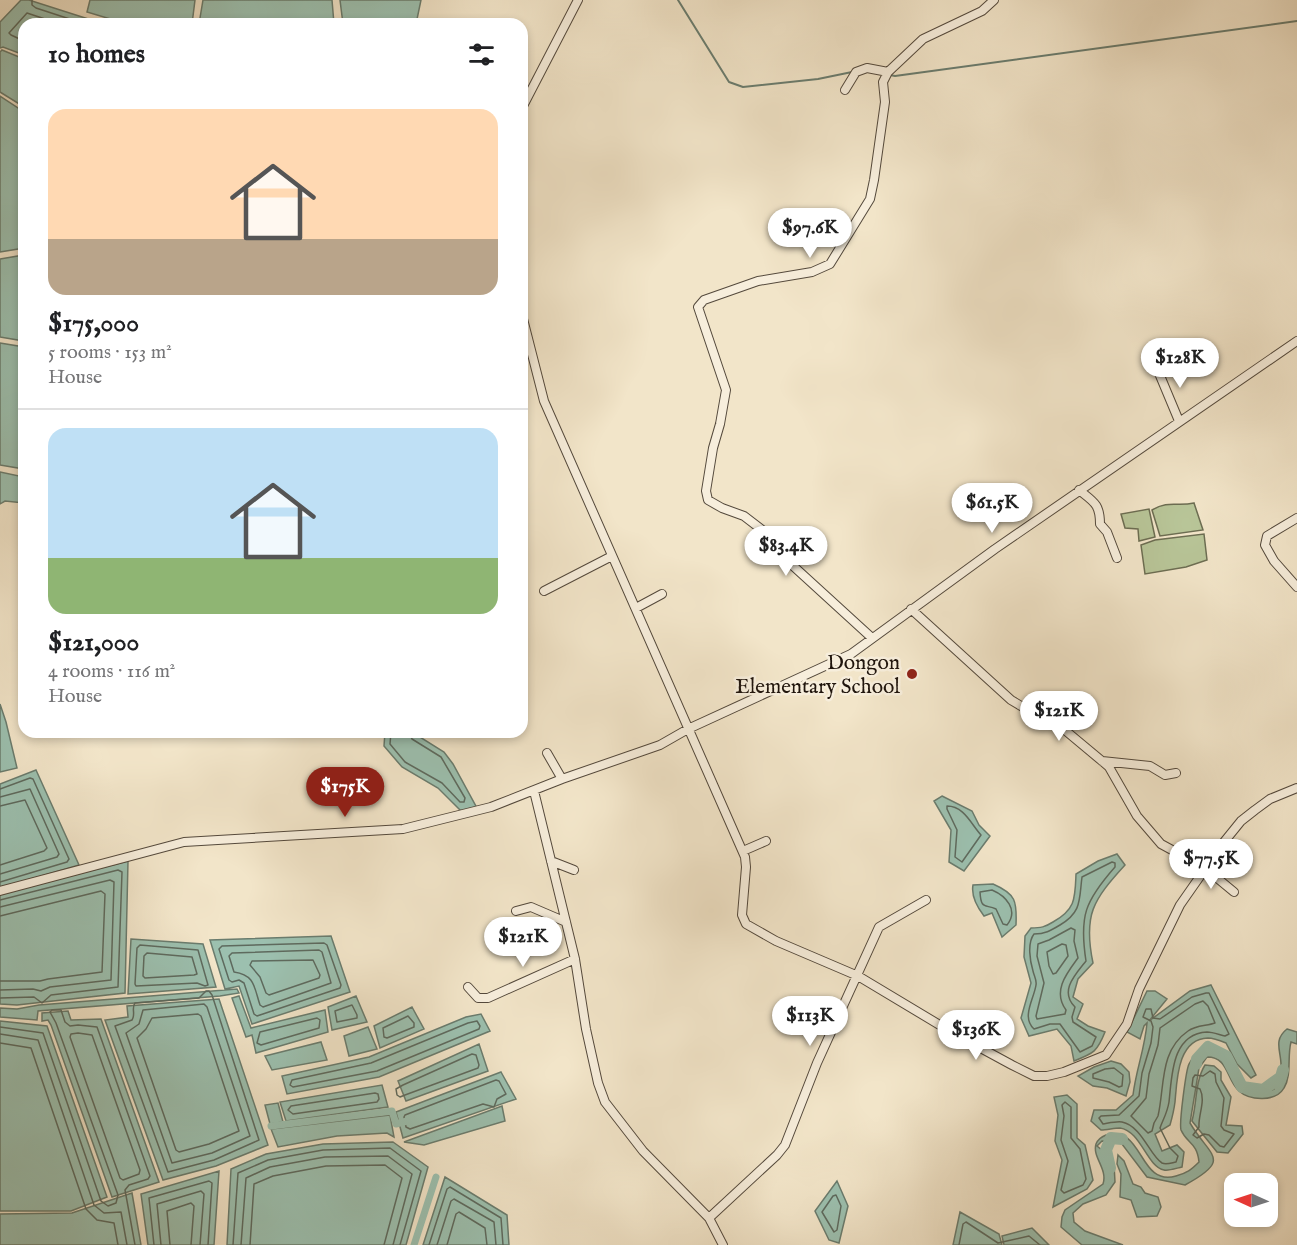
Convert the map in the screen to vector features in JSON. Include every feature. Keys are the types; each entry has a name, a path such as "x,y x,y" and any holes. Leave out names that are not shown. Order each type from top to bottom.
{"street":[{"path":"528,96 578,0"},
{"path":"872,638 791,564 770,536 744,516 708,500 706,491 726,390 698,307 704,300 758,281 812,272 830,264 870,199 885,102 883,82 888,72 923,39 982,11 994,0"},
{"path":"845,90 856,72 867,68 888,72"},
{"path":"0,891 184,842 403,828 492,807 562,779 660,746 688,729 851,654 1079,490 1297,341"},
{"path":"528,346 544,401 746,861 744,922 776,941 858,976 953,1033 1034,1076 1064,1072 1106,1055 1127,1024 1139,989 1180,905 1241,821 1270,799 1297,788"},
{"path":"1156,366 1179,422"},
{"path":"1079,490 1095,503 1100,525 1107,532 1117,558"},
{"path":"1297,518 1267,536 1264,545 1274,561 1297,587"},
{"path":"544,591 612,556"},
{"path":"636,608 662,594"},
{"path":"911,609 1011,700 1048,716 1102,761 1108,767 1137,816 1161,844 1205,868 1234,892"},
{"path":"547,753 562,779"},
{"path":"1102,761 1150,766 1166,775 1176,773"},
{"path":"534,791 575,959 588,1039 598,1083 605,1102 643,1151 709,1218 723,1245"},
{"path":"742,851 766,841"},
{"path":"551,861 574,870"},
{"path":"709,1218 785,1145 817,1063 880,926 926,900"},
{"path":"516,911 531,907 566,922"},
{"path":"468,987 478,998 488,998 575,959"}],"shaded area":[{"path":"1194,503 1203,530 1160,536 1152,510 1168,504"},
{"path":"1149,509 1155,537 1139,541 1138,529 1125,528 1121,514"},
{"path":"1204,534 1207,560 1186,567 1145,574 1141,545 1155,540"}],"water":[{"path":"21,0 29,0 85,18 18,18 18,53 0,48 0,22"},
{"path":"90,0 195,0 193,18 107,18 87,12"},
{"path":"203,0 332,0 334,18 200,18"},
{"path":"340,0 421,0 417,18 342,18"},
{"path":"2,50 18,57 18,103 0,92 0,52"},
{"path":"0,96 18,108 18,249 0,252"},
{"path":"18,256 18,340 0,337 0,259"},
{"path":"0,343 18,346 18,468 0,465"},
{"path":"0,472 18,476 18,502 5,501 0,504"},
{"path":"0,704 17,768 0,772"},
{"path":"385,738 422,738 444,752 478,810 462,812 438,788 402,767 384,746"},
{"path":"36,770 79,865 0,888 0,784"},
{"path":"942,796 972,811 979,825 990,836 964,871 949,862 951,830 934,801"},
{"path":"1117,854 1125,865 1105,888 1093,909 1089,932 1093,963 1078,979 1073,997 1083,1004 1077,1019 1105,1032 1094,1051 1074,1061 1071,1046 1057,1029 1029,1036 1021,1018 1031,983 1024,957 1025,936 1031,928 1048,925 1066,912 1073,902 1076,874 1098,861"},
{"path":"128,861 125,993 17,1005 0,1004 0,894"},
{"path":"993,884 1011,895 1015,904 1016,925 1002,937 992,913 984,916 973,893 973,885"},
{"path":"331,936 350,992 252,1024 239,986 225,989 210,940"},
{"path":"131,939 203,944 216,987 128,994"},
{"path":"1211,985 1256,1075 1251,1078 1237,1064 1226,1043 1208,1038 1190,1045 1184,1053 1178,1073 1170,1125 1155,1134 1162,1151 1177,1145 1184,1152 1182,1167 1164,1170 1153,1163 1133,1135 1120,1128 1101,1130 1091,1121 1094,1110 1116,1110 1133,1095 1147,1023 1140,1039 1127,1032 1147,991 1155,991 1167,999 1149,1021 1190,991"},
{"path":"237,989 239,993 220,996 38,1011 37,1020 0,1017 0,1008 17,1009 39,1005"},
{"path":"239,996 251,1028 325,1010 328,1032 256,1053 252,1035 246,1037 232,998"},
{"path":"356,996 367,1022 332,1030 328,1007"},
{"path":"219,999 268,1145 216,1166 163,1180 105,1020 128,1017 127,1006"},
{"path":"412,1007 424,1029 380,1048 374,1026"},
{"path":"68,1011 71,1020 101,1019 159,1182 112,1197 51,1025 48,1020 42,1021 42,1013"},
{"path":"481,1014 490,1031 379,1077 287,1094 282,1076 369,1057 466,1017"},
{"path":"0,1021 47,1026 107,1197 71,1211 0,1211"},
{"path":"368,1027 377,1049 349,1056 344,1036"},
{"path":"1287,1029 1297,1032 1297,1044 1291,1042 1286,1083 1280,1093 1275,1096 1256,1098 1239,1091 1223,1065 1214,1058 1207,1057 1199,1068 1190,1123 1213,1157 1213,1163 1209,1169 1200,1176 1185,1185 1147,1177 1122,1144 1102,1141 1097,1146 1110,1157 1114,1164 1115,1182 1106,1195 1083,1204 1073,1213 1074,1222 1085,1231 1123,1245 1082,1245 1061,1227 1065,1210 1103,1184 1103,1173 1095,1149 1100,1138 1106,1135 1118,1134 1128,1138 1154,1173 1164,1177 1180,1175 1194,1167 1199,1162 1198,1155 1181,1130 1186,1076 1191,1060 1201,1050 1219,1054 1229,1064 1246,1090 1262,1093 1274,1089 1281,1065 1280,1037"},
{"path":"321,1042 327,1060 272,1070 265,1056"},
{"path":"479,1044 488,1071 406,1101 398,1081"},
{"path":"1111,1061 1121,1064 1129,1072 1130,1082 1126,1096 1107,1088 1093,1086 1078,1076"},
{"path":"1205,1065 1214,1066 1221,1072 1221,1080 1231,1097 1226,1125 1242,1126 1243,1134 1228,1153 1217,1152 1192,1121 1198,1085"},
{"path":"501,1072 516,1099 403,1138 396,1112"},
{"path":"382,1085 388,1107 286,1121 280,1102"},
{"path":"1067,1095 1077,1104 1077,1138 1085,1145 1093,1180 1087,1189 1053,1207 1062,1160 1055,1141 1058,1115 1054,1097"},
{"path":"278,1103 283,1122 270,1124 265,1105"},
{"path":"502,1106 505,1121 424,1145 404,1142"},
{"path":"390,1115 394,1137 387,1133 337,1136 278,1147 271,1129"},
{"path":"393,1142 428,1167 406,1245 227,1245 231,1169 266,1154 323,1144"},
{"path":"1118,1155 1124,1161 1133,1184 1141,1187 1145,1193 1158,1197 1161,1207 1157,1216 1137,1217 1131,1200 1120,1197 1121,1174 1117,1164"},
{"path":"219,1171 214,1245 148,1245 141,1194"},
{"path":"445,1177 507,1215 509,1245 423,1245"},
{"path":"837,1181 848,1206 839,1243 829,1240 815,1211"},
{"path":"132,1193 141,1245 0,1245 0,1214 72,1213"},
{"path":"960,1212 999,1234 1002,1245 953,1245"},
{"path":"1032,1228 1049,1245 1004,1245 1002,1236"}],"waterway":[{"path":"678,0 729,82 743,87 818,79 852,72"},
{"path":"890,75 1297,21"},
{"path":"1196,1064 1197,1059 1208,1047 1226,1056 1242,1087 1263,1090 1281,1077 1283,1070"},
{"path":"271,1126 392,1111 396,1124 407,1121"},
{"path":"1110,1168 1106,1150 1111,1138 1122,1139"},
{"path":"414,1245 436,1177"}],"place":[{"name":"Dongon Elementary School","path":"912,674"}]}
